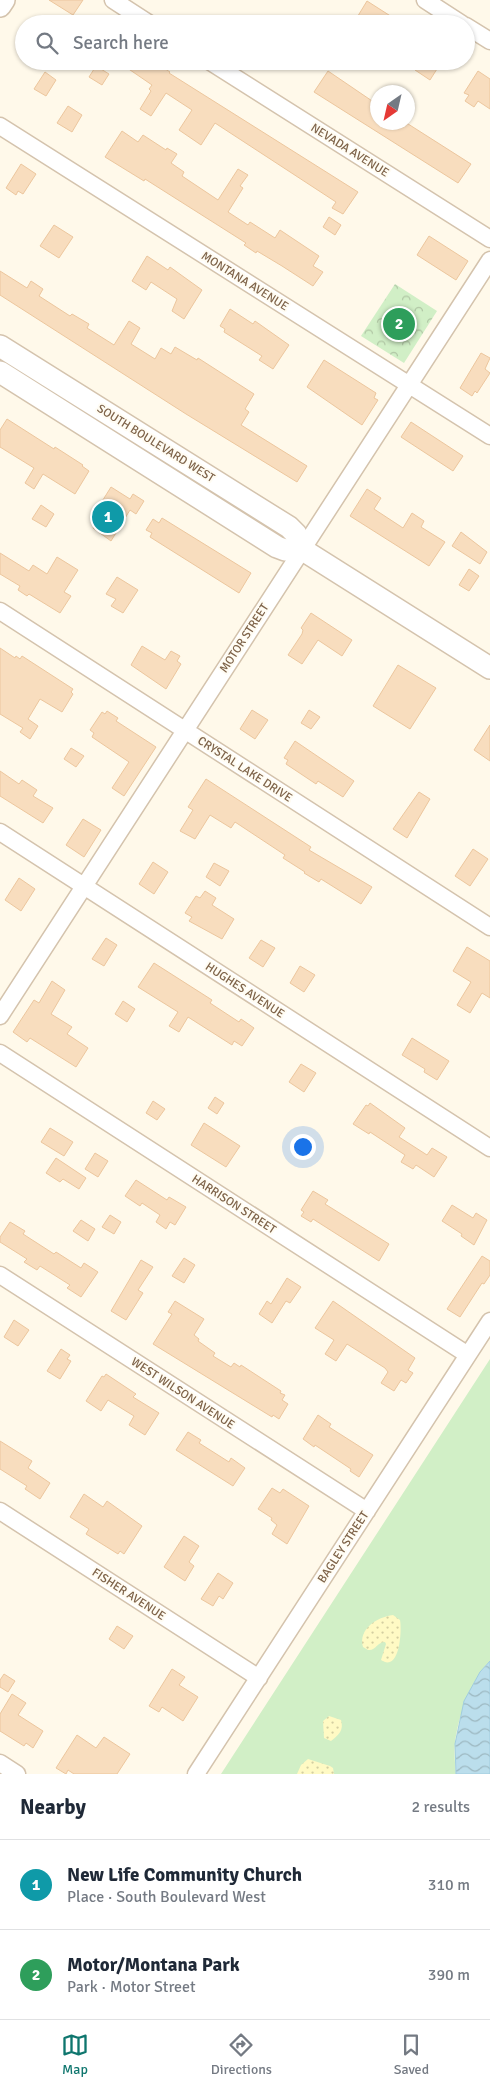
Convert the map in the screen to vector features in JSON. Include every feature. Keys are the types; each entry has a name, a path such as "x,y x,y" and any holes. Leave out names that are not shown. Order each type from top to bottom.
{"street":[{"path":"0,6 4,0"},
{"path":"112,0 136,15"},
{"path":"425,0 448,15"},
{"path":"475,32 490,41"},
{"name":"NEVADA AVENUE","path":"223,70 490,239"},
{"name":"MONTANA AVENUE","path":"0,126 490,436"},
{"name":"MOTOR STREET","path":"0,1016 490,260"},
{"name":"SOUTH BOULEVARD WEST","path":"0,346 289,527 296,534 303,550"},
{"name":"SOUTH BOULEVARD WEST","path":"0,372 276,548 303,550 490,668"},
{"name":"CRYSTAL LAKE DRIVE","path":"0,611 490,927"},
{"name":"HUGHES AVENUE","path":"0,832 490,1148"},
{"name":"HARRISON STREET","path":"0,1053 468,1355"},
{"name":"WEST WILSON AVENUE","path":"0,1274 367,1511"},
{"name":"BAGLEY STREET","path":"196,1774 490,1321"},
{"name":"FISHER AVENUE","path":"0,1511 259,1678"},
{"path":"0,1763 17,1774"}],"green space":[{"path":"395,284 437,311 404,363 361,336"},
{"path":"490,1359 490,1661 471,1688 462,1710 455,1743 456,1774 221,1774"}],"sand":[{"path":"393,1615 400,1620 400,1640 396,1656 392,1661 387,1662 381,1660 385,1642 368,1650 363,1647 362,1641 366,1629 370,1625 381,1618"},
{"path":"329,1716 341,1720 342,1724 340,1732 331,1741 324,1738 323,1721"},
{"path":"308,1759 330,1766 333,1768 334,1774 297,1774 301,1765"}],"water":[{"path":"490,1661 490,1774 456,1774 455,1744 464,1701 480,1672"}],"building":[{"path":"49,0 83,0 73,15"},
{"path":"367,1 389,15 358,15"},
{"path":"93,70 102,70 109,74 102,85 89,77"},
{"path":"130,70 167,70 358,192 343,214 332,208 336,202 215,123 201,145 179,130 192,110 166,93 151,116 140,109 151,91 149,89 152,85"},
{"path":"415,70 436,70 430,80"},
{"path":"328,71 370,100 370,127 314,92"},
{"path":"478,71 490,79 490,109 478,101 474,107 465,101 469,95 464,93"},
{"path":"45,72 56,80 46,96 34,89"},
{"path":"68,106 82,115 72,132 57,123"},
{"path":"415,128 471,164 458,183 374,130 415,130"},
{"path":"122,131 138,142 143,135 166,150 167,148 177,154 171,163 184,172 182,176 218,200 238,169 248,175 240,186 243,188 228,212 248,225 250,222 275,238 280,230 319,256 313,266 323,272 313,286 257,251 256,253 244,245 246,243 145,179 144,181 105,157"},
{"path":"21,164 36,174 23,194 18,191 16,195 6,188"},
{"path":"329,217 341,225 335,235 323,227"},
{"path":"54,225 73,237 59,258 40,246"},
{"path":"429,236 468,261 456,280 417,255"},
{"path":"147,256 168,270 170,267 202,290 184,319 172,311 177,299 151,282 146,290 132,281"},
{"path":"0,271 27,288 31,281 43,289 39,296 70,316 72,314 89,324 87,328 114,345 129,321 140,328 131,344 155,359 161,348 171,354 175,347 197,360 198,358 254,394 245,409 249,412 241,425 307,466 297,482 186,414 0,295"},
{"path":"230,309 253,324 255,321 289,345 273,369 259,360 262,356 224,332 225,329 220,326"},
{"path":"481,353 490,358 485,369 490,373 477,393 475,391 472,396 460,388"},
{"path":"324,360 376,393 374,398 378,400 362,425 307,387"},
{"path":"7,419 54,449 55,447 89,471 75,494 43,474 34,489 25,483 34,468 0,447 0,430"},
{"path":"411,422 463,456 453,471 401,437"},
{"path":"111,487 130,499 133,494 144,501 136,514 130,510 111,541 93,528 96,522 91,519"},
{"path":"367,489 381,498 374,509 403,528 412,513 424,521 421,527 445,542 429,566 350,516"},
{"path":"41,505 54,514 46,527 32,519"},
{"path":"162,518 251,573 239,593 150,537 152,533 146,530 153,519 159,523"},
{"path":"461,532 487,552 480,564 452,546"},
{"path":"0,553 29,571 33,565 47,574 57,557 78,570 64,592 71,596 60,613 29,594 27,596 18,590 20,586 0,574"},
{"path":"469,569 479,576 469,591 459,585"},
{"path":"117,577 138,590 123,613 111,606 116,599 106,594"},
{"path":"311,613 352,640 342,656 318,640 302,664 288,655 302,634 303,630 301,628"},
{"path":"142,646 165,660 171,651 180,656 177,661 181,664 166,689 131,665"},
{"path":"0,648 15,658 16,656 20,659 22,656 73,689 71,692 73,694 62,712 40,699 28,719 38,726 30,739 20,732 23,728 0,714"},
{"path":"398,665 436,688 410,729 373,706"},
{"path":"252,710 268,720 255,739 240,729"},
{"path":"309,710 320,717 311,729 301,723"},
{"path":"107,711 118,718 116,721 156,747 124,796 112,788 129,762 92,737 94,733 90,730 102,712 105,714"},
{"path":"490,725 490,761 474,750"},
{"path":"295,741 354,781 343,797 318,781 316,784 286,764 288,760 284,758"},
{"path":"71,748 84,756 76,767 64,759"},
{"path":"0,771 19,784 22,780 37,790 33,796 53,808 43,823 0,796"},
{"path":"206,779 311,847 309,850 372,887 361,904 321,879 319,882 304,873 283,858 285,855 235,822 231,828 210,815 195,839 180,831 193,810 188,807"},
{"path":"419,792 430,799 407,838 393,829"},
{"path":"83,819 101,830 84,857 66,845"},
{"path":"473,849 488,859 470,886 455,876"},
{"path":"153,862 168,872 154,894 139,884"},
{"path":"214,863 229,871 220,886 206,877"},
{"path":"19,878 35,889 21,911 5,900"},
{"path":"205,891 216,898 212,905 234,919 222,939 189,921 192,917 185,913 196,896 200,898"},
{"path":"106,938 117,945 104,966 92,959"},
{"path":"261,940 275,948 263,967 249,958"},
{"path":"467,947 490,961 490,998 482,993 470,1013 457,1005 471,982 453,971"},
{"path":"154,963 212,1000 210,1003 239,1022 241,1019 254,1028 242,1046 234,1041 232,1045 188,1017 179,1032 169,1026 178,1012 138,987"},
{"path":"300,966 315,975 304,992 290,983"},
{"path":"52,981 65,990 51,1014 72,1027 67,1034 88,1048 76,1067 30,1038 27,1042 13,1032 34,1000 39,1003"},
{"path":"123,1001 135,1009 127,1022 115,1014"},
{"path":"412,1038 449,1061 437,1080 424,1072 425,1069 402,1055"},
{"path":"301,1064 316,1073 304,1092 289,1082"},
{"path":"215,1097 224,1103 217,1114 208,1108"},
{"path":"153,1101 165,1109 157,1120 146,1113"},
{"path":"370,1103 405,1128 399,1137 427,1155 432,1148 447,1157 434,1177 416,1165 413,1169 401,1162 405,1155 370,1132 369,1134 353,1124 366,1105 368,1106"},
{"path":"204,1123 240,1146 226,1167 191,1145"},
{"path":"50,1128 73,1142 64,1156 41,1142"},
{"path":"95,1153 108,1161 98,1177 85,1169"},
{"path":"56,1158 86,1178 79,1189 63,1179 60,1182 46,1173"},
{"path":"136,1180 167,1200 169,1197 186,1207 175,1225 170,1222 166,1229 156,1222 160,1215 142,1203 140,1206 125,1196"},
{"path":"313,1191 328,1200 325,1204 389,1244 379,1261 313,1219 311,1222 301,1216 304,1212 301,1210"},
{"path":"452,1205 473,1218 476,1213 487,1220 474,1245 461,1236 462,1234 442,1221"},
{"path":"110,1215 121,1222 114,1234 102,1227"},
{"path":"81,1220 95,1229 88,1241 73,1231"},
{"path":"10,1222 25,1231 23,1234 54,1254 56,1252 81,1268 84,1263 98,1272 81,1297 67,1288 70,1285 40,1266 37,1270 24,1262 27,1259 0,1242 0,1237"},
{"path":"482,1256 490,1261 490,1275 484,1284 482,1283 460,1317 447,1309"},
{"path":"184,1258 195,1265 184,1283 172,1276"},
{"path":"141,1260 153,1267 138,1290 143,1293 126,1320 111,1311"},
{"path":"287,1278 301,1287 290,1303 286,1301 272,1323 259,1314 267,1301 271,1304"},
{"path":"175,1301 204,1319 194,1335 199,1339 198,1341 215,1353 213,1356 231,1367 234,1363 240,1367 241,1365 285,1395 282,1400 288,1404 279,1419 273,1415 272,1417 153,1344 172,1314 168,1312"},
{"path":"333,1301 415,1358 408,1370 413,1373 406,1383 401,1380 394,1391 381,1383 388,1372 385,1368 347,1344 336,1361 325,1354 334,1340 315,1328"},
{"path":"14,1320 29,1330 18,1346 4,1337"},
{"path":"61,1349 70,1355 67,1359 71,1361 60,1379 47,1371"},
{"path":"106,1374 136,1394 133,1397 159,1413 145,1435 129,1425 134,1416 108,1400 101,1411 86,1401 102,1376 104,1377"},
{"path":"318,1415 331,1424 329,1427 373,1455 359,1477 350,1471 351,1469 303,1439"},
{"path":"188,1432 201,1440 199,1443 229,1462 231,1458 245,1468 233,1486 176,1450"},
{"path":"0,1441 32,1461 28,1468 50,1483 40,1499 25,1489 27,1486 0,1469"},
{"path":"272,1488 280,1493 283,1489 309,1506 287,1544 272,1534 277,1525 271,1520 272,1518 258,1509"},
{"path":"84,1494 103,1507 107,1501 142,1526 124,1554 120,1551 118,1554 86,1534 89,1529 70,1517"},
{"path":"184,1536 199,1546 189,1562 194,1566 185,1581 164,1567"},
{"path":"218,1573 233,1583 223,1599 219,1596 213,1606 201,1599"},
{"path":"117,1626 133,1636 124,1649 109,1639"},
{"path":"172,1669 185,1677 179,1685 198,1697 183,1721 162,1707 159,1712 149,1706"},
{"path":"4,1674 15,1681 8,1692 0,1687 0,1680"},
{"path":"12,1694 26,1703 18,1715 43,1731 33,1748 26,1743 24,1746 0,1731 0,1714"},
{"path":"77,1735 96,1748 104,1737 130,1754 117,1774 74,1774 68,1770 66,1774 56,1768"}],"place":[{"name":"Motor/Montana Park","path":"399,324"},
{"name":"New Life Community Church","path":"108,517"}]}
